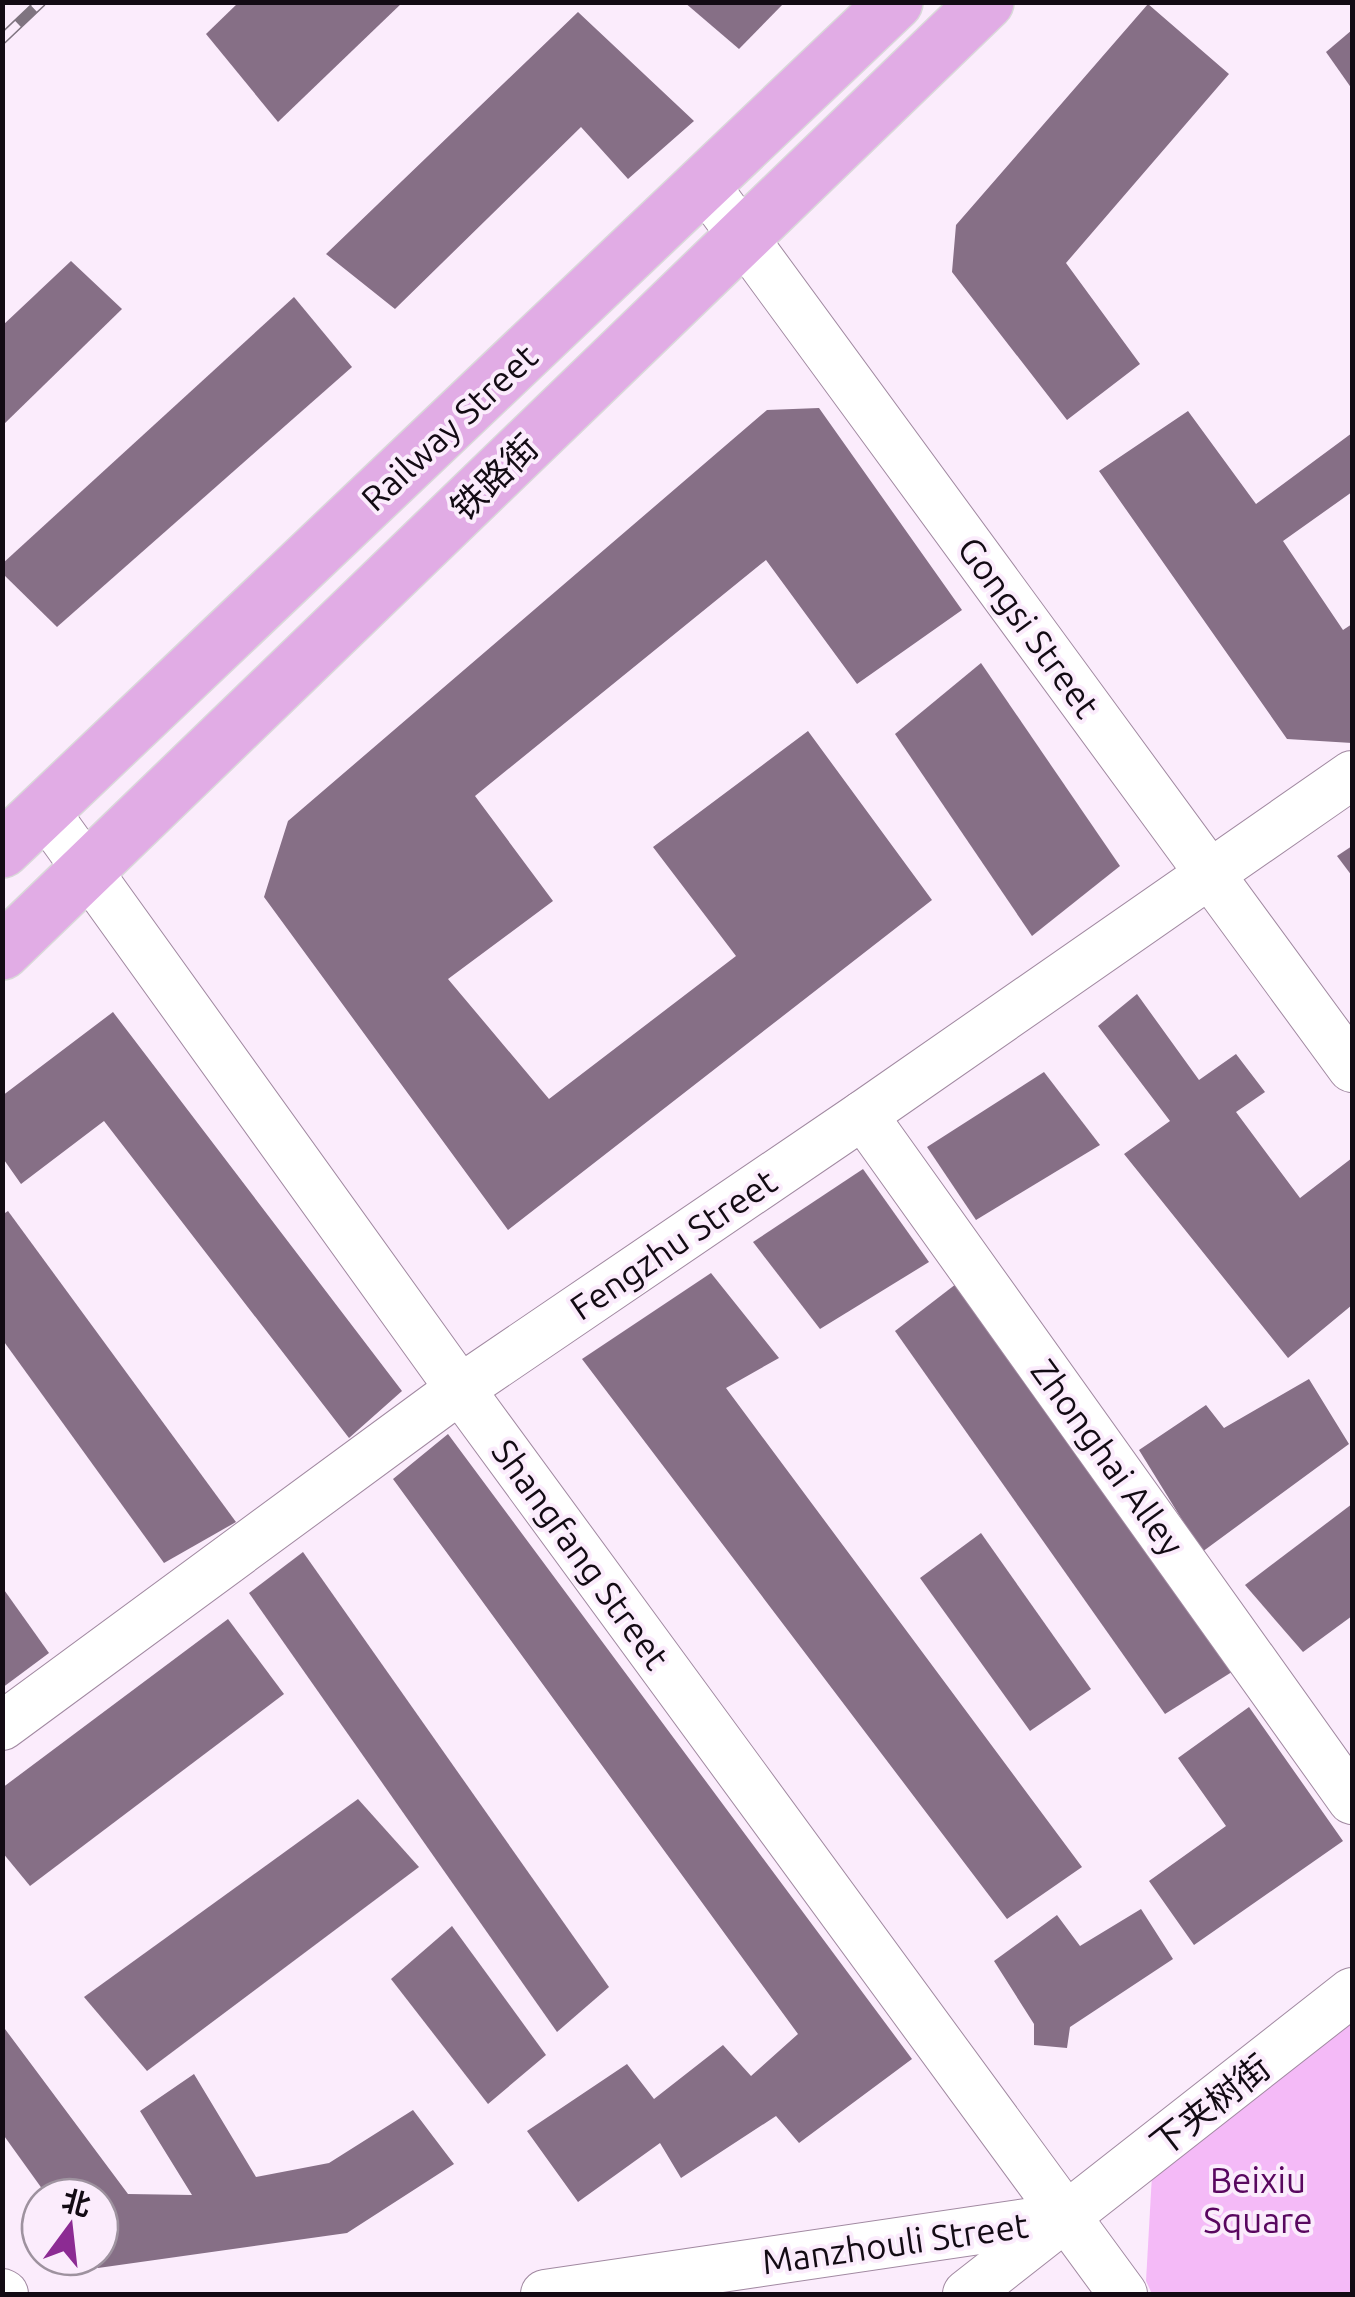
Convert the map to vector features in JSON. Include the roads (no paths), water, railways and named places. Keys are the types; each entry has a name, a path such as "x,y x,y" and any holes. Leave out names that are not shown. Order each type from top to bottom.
{"main road":[{"name":"Railway Street","path":"2,850 895,2"},
{"name":"铁路街","path":"2,952 986,2"}],"street":[{"name":"Gongsi Street","path":"705,185 1352,1068"},
{"name":"Fengzhu Street","path":"2,1726 460,1388 1352,776"},
{"name":"Shangfang Street","path":"44,810 460,1388 1123,2294"},
{"name":"Zhonghai Alley","path":"863,1115 1352,1800"},
{"name":"下夹树街","path":"967,2294 1352,1992"},
{"name":"Manzhouli Street","path":"545,2294 1066,2217"}],"railway":[{"path":"2,39 41,2"}],"park label":[{"name":"Beixiu Square","path":"1258,2200"}]}
